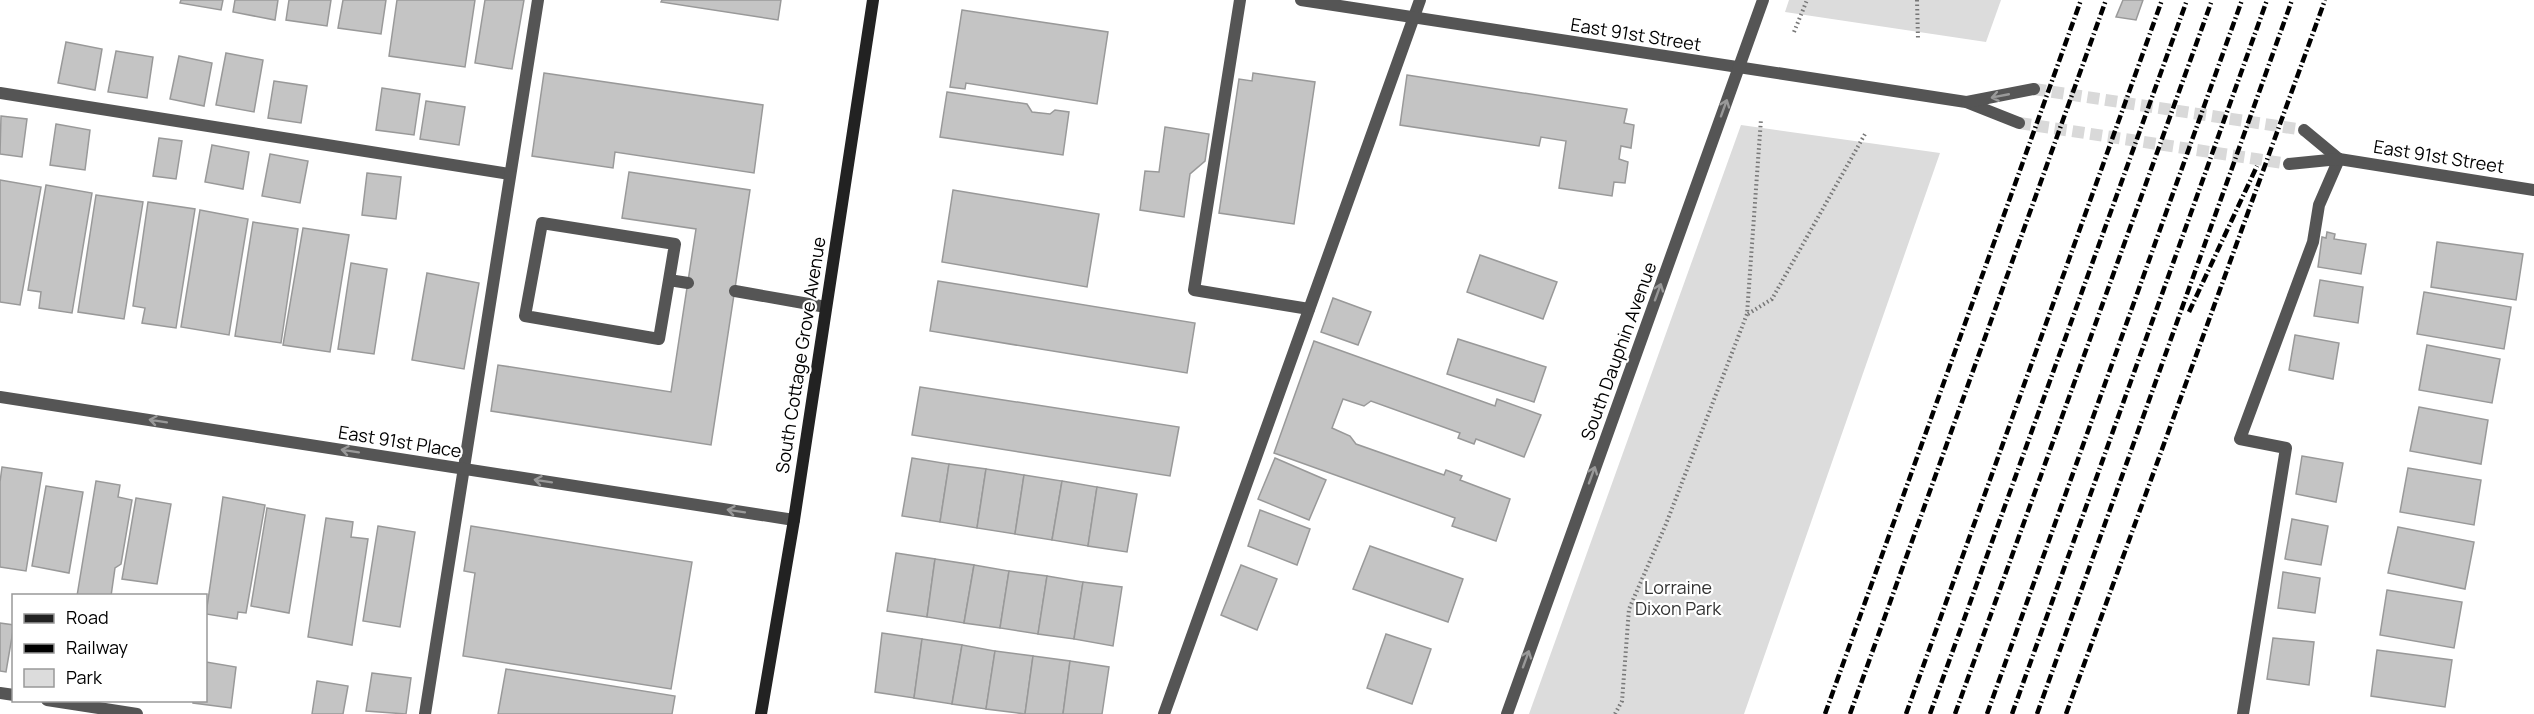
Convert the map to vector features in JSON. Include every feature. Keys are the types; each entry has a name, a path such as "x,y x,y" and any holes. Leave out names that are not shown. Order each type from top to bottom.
{"main road":[{"name":"South Cottage Grove Avenue","path":"761,714 794,520 873,0"}],"street":[{"path":"425,714 538,0"},
{"path":"1240,0 1194,290 1309,309"},
{"name":"East 91st Street","path":"1301,0 1347,4 1414,17 1966,102 2019,123"},
{"path":"1164,714 1420,0"},
{"name":"South Dauphin Avenue","path":"1507,714 1763,0"},
{"name":"East 91st Street","path":"1966,102 2034,89"},
{"path":"0,93 510,174"},
{"path":"2243,714 2286,448 2240,439 2313,242 2319,205 2339,159 2304,130"},
{"name":"East 91st Street","path":"2289,164 2339,159 2534,190"},
{"path":"542,223 675,244 669,280 659,339 525,316 542,223"},
{"path":"669,280 688,283"},
{"path":"735,291 826,307"},
{"name":"East 91st Place","path":"0,397 794,520"},
{"path":"60,702 137,714"}],"path":[{"path":"1794,32 1807,0"},
{"path":"1917,0 1918,39"},
{"path":"1615,714 1622,701 1629,609 1666,524 1747,314 1761,119"},
{"path":"1747,314 1772,299 1865,134"}],"green space":[{"path":"1789,0 2001,0 1986,42 1785,12"},
{"name":"Lorraine Dixon Park","path":"1741,125 1940,153 1744,714 1529,714"}],"building":[{"path":"181,0 223,0 221,10 180,3"},
{"path":"235,0 278,0 275,20 233,12"},
{"path":"289,0 331,0 327,26 286,20"},
{"path":"343,0 386,0 381,34 338,28"},
{"path":"397,0 475,0 465,67 389,56"},
{"path":"485,0 524,0 512,69 475,63"},
{"path":"662,0 781,0 778,20 661,2"},
{"path":"2123,0 2143,0 2136,20 2116,17"},
{"path":"962,10 1108,32 1097,104 966,83 965,89 950,87"},
{"path":"66,42 102,49 95,90 58,83"},
{"path":"116,51 153,57 147,98 108,92"},
{"path":"226,53 263,60 254,112 216,105"},
{"path":"179,56 212,63 204,106 170,99"},
{"path":"544,73 763,105 754,173 615,152 613,168 532,156"},
{"path":"1253,73 1315,82 1294,224 1219,213 1239,79 1252,81"},
{"path":"1407,75 1627,109 1624,123 1634,125 1631,148 1621,146 1619,159 1628,162 1625,183 1614,182 1612,196 1559,188 1566,141 1541,137 1539,146 1400,125"},
{"path":"274,81 307,86 301,123 268,118"},
{"path":"382,88 420,94 414,135 376,130"},
{"path":"947,92 1027,104 1032,112 1050,114 1055,110 1069,112 1063,155 940,137"},
{"path":"426,101 465,107 459,145 420,139"},
{"path":"1,116 27,119 22,157 0,154"},
{"path":"56,124 90,130 85,170 50,165"},
{"path":"1165,127 1209,134 1205,161 1190,174 1184,217 1140,210 1145,171 1159,172"},
{"path":"159,138 182,141 176,179 153,176"},
{"path":"212,145 249,152 243,189 205,182"},
{"path":"270,154 308,161 300,203 262,196"},
{"path":"629,172 750,190 711,445 491,411 498,365 671,392 696,229 622,218"},
{"path":"367,173 401,177 396,219 362,215"},
{"path":"0,180 41,187 20,305 0,302"},
{"path":"46,185 92,193 72,313 39,308 41,292 28,290"},
{"path":"953,190 1099,214 1087,287 942,262"},
{"path":"96,195 143,202 124,319 78,312"},
{"path":"148,202 195,209 176,328 142,323 145,308 133,306"},
{"path":"200,210 248,219 229,335 181,327"},
{"path":"253,222 298,229 281,343 235,336"},
{"path":"303,228 349,235 330,352 283,345"},
{"path":"2327,232 2335,234 2334,239 2366,244 2361,274 2318,267 2322,237 2326,238"},
{"path":"2437,242 2523,254 2516,300 2431,287"},
{"path":"1480,255 1557,282 1543,319 1467,292"},
{"path":"351,263 387,269 374,354 338,349"},
{"path":"427,273 479,283 464,369 412,360"},
{"path":"2320,280 2363,287 2358,323 2314,316"},
{"path":"938,281 1195,323 1187,373 930,331"},
{"path":"2424,292 2511,307 2504,349 2417,334"},
{"path":"1333,298 1371,312 1358,345 1321,332"},
{"path":"2295,335 2339,343 2333,379 2289,370"},
{"path":"1458,339 1546,367 1534,402 1447,374"},
{"path":"1314,341 1495,406 1497,399 1541,415 1524,457 1476,439 1474,444 1458,438 1460,433 1371,401 1364,406 1343,399 1332,428 1350,436 1356,444 1444,475 1446,470 1462,476 1460,480 1510,499 1496,541 1452,526 1455,518 1274,453"},
{"path":"2427,345 2500,359 2492,403 2419,390"},
{"path":"920,387 1179,427 1170,476 912,435"},
{"path":"2419,407 2488,420 2481,464 2410,451"},
{"path":"2302,456 2343,463 2336,502 2296,494"},
{"path":"912,458 949,464 940,522 902,516"},
{"path":"1275,458 1326,480 1309,520 1258,499"},
{"path":"949,464 986,469 977,528 940,522"},
{"path":"2,467 42,473 26,571 0,567"},
{"path":"2408,468 2481,480 2474,525 2400,512"},
{"path":"986,469 1024,475 1015,534 977,528"},
{"path":"1024,475 1062,481 1052,540 1015,534"},
{"path":"96,481 120,485 118,497 132,500 121,564 115,568 111,594 77,594"},
{"path":"1062,481 1097,487 1088,546 1052,540"},
{"path":"46,486 83,492 69,573 32,566"},
{"path":"1097,487 1137,494 1127,552 1088,546"},
{"path":"223,497 265,505 246,613 238,612 237,619 207,614"},
{"path":"136,498 171,504 157,584 122,579"},
{"path":"267,508 305,515 289,613 251,606"},
{"path":"1260,510 1310,529 1297,565 1248,546"},
{"path":"326,518 353,522 351,537 368,539 352,645 308,637"},
{"path":"2292,519 2328,526 2321,565 2285,559"},
{"path":"378,526 415,532 400,627 363,621"},
{"path":"471,526 692,562 671,689 463,656 475,573 464,571"},
{"path":"2398,527 2474,542 2465,589 2388,573"},
{"path":"1370,546 1463,579 1448,622 1353,589"},
{"path":"896,553 935,559 927,617 887,611"},
{"path":"935,559 974,565 964,623 927,617"},
{"path":"974,565 1009,571 1000,628 964,623"},
{"path":"1241,565 1277,579 1257,630 1221,615"},
{"path":"1009,571 1047,576 1038,634 1000,628"},
{"path":"2283,572 2320,578 2315,613 2278,608"},
{"path":"1047,576 1083,582 1074,639 1038,634"},
{"path":"1083,582 1122,587 1113,646 1074,639"},
{"path":"2387,590 2462,602 2454,648 2380,635"},
{"path":"0,623 12,625 12,637 6,672 0,671"},
{"path":"882,633 922,639 914,698 875,692"},
{"path":"1386,634 1431,649 1412,704 1367,688"},
{"path":"2273,638 2314,642 2309,685 2267,679"},
{"path":"922,639 962,645 952,704 914,698"},
{"path":"962,645 995,651 986,709 952,704"},
{"path":"2377,650 2452,660 2445,707 2371,696"},
{"path":"995,651 1033,656 1025,714 986,709"},
{"path":"1033,656 1070,661 1063,714 1025,714"},
{"path":"1070,661 1109,667 1102,714 1063,714"},
{"path":"207,662 236,667 231,708 193,703 207,702"},
{"path":"506,669 675,696 672,714 498,714"},
{"path":"372,673 411,678 406,714 366,711"},
{"path":"317,681 348,686 343,714 312,714"}],"tunnel":[{"path":"2034,89 2304,130"},
{"path":"2019,123 2289,164"}],"railway":[{"path":"1825,714 2081,0"},
{"path":"1850,714 2106,0"},
{"path":"1906,714 2162,0"},
{"path":"1930,714 2187,0"},
{"path":"1955,714 2212,0"},
{"path":"1987,714 2242,0"},
{"path":"2012,714 2267,0"},
{"path":"2037,714 2292,0"},
{"path":"2066,714 2325,0"},
{"path":"2189,312 2257,166"}]}
